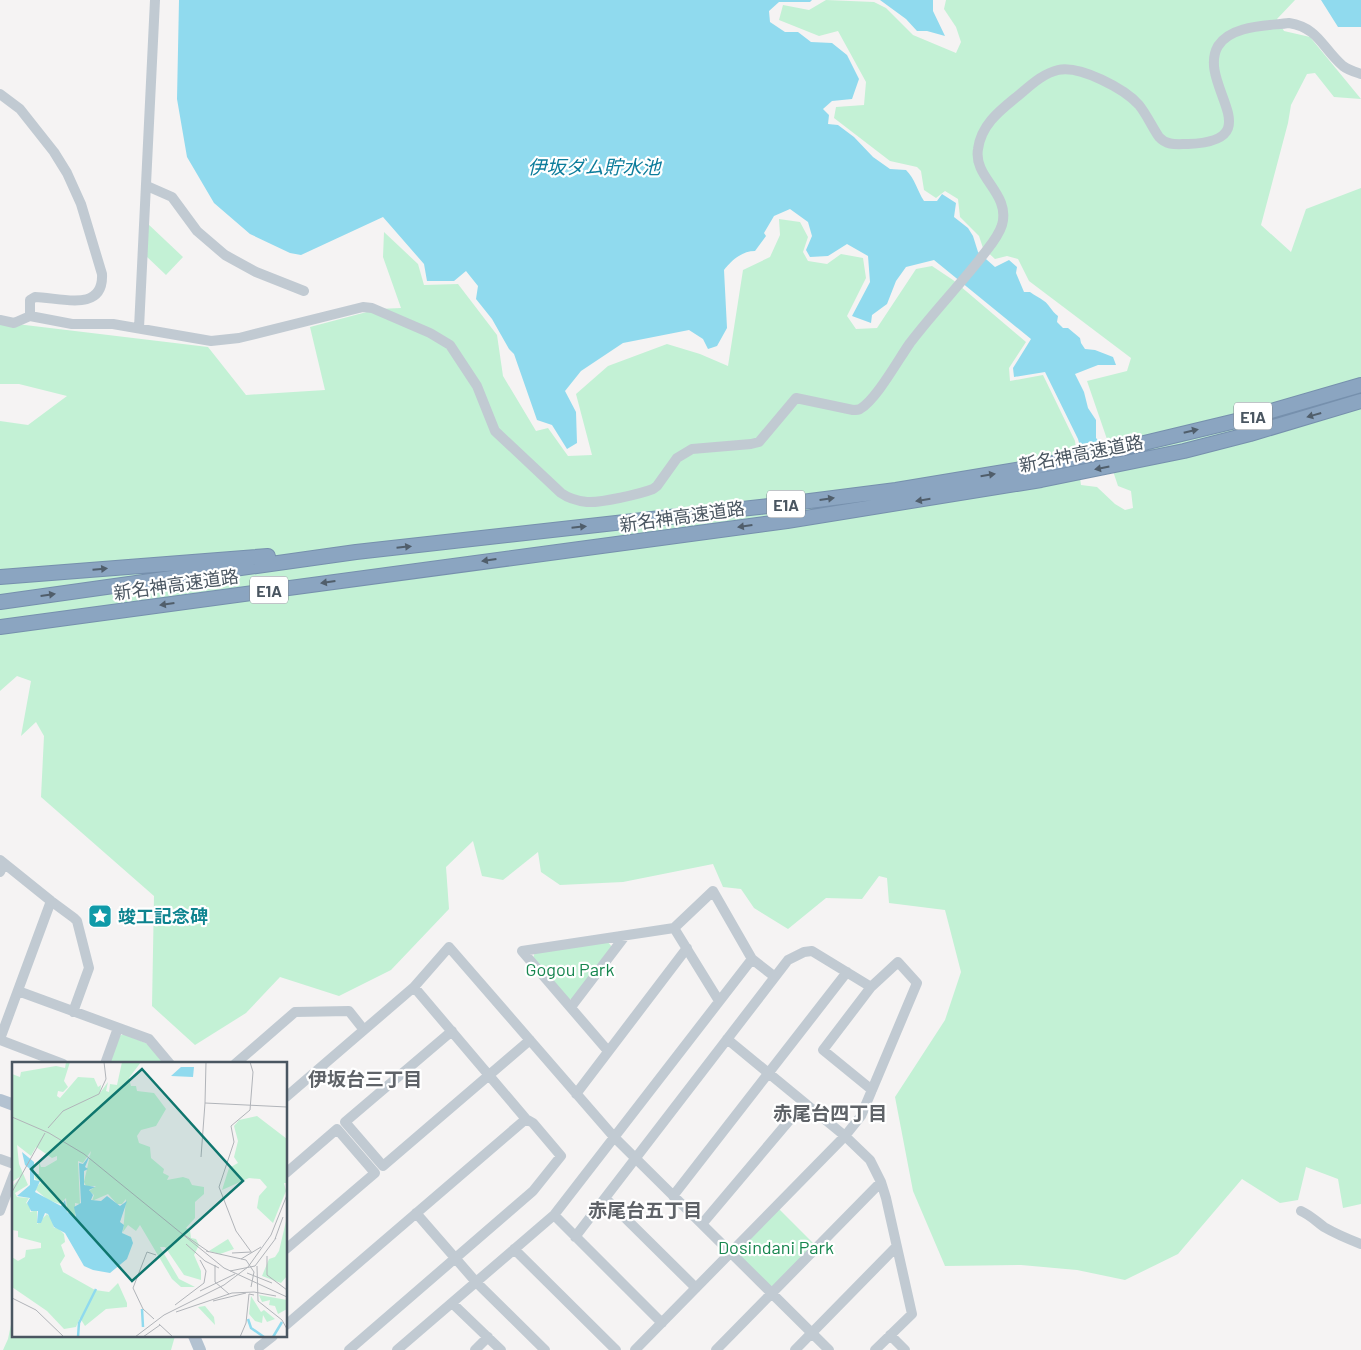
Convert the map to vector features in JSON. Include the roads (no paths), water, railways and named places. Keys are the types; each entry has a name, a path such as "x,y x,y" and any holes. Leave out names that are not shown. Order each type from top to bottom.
{"highway":[{"name":"新名神高速道路","path":"5,627 787,521 1040,473 1240,420 1361,385"},
{"name":"新名神高速道路","path":"0,602 356,552 786,504 1150,458 1250,434 1361,401"},
{"path":"0,577 284,554 356,552"}],"main road":[{"path":"0,1100 12,1104"},
{"path":"195,1338 200,1350"}],"street":[{"path":"139,328 156,0"},
{"path":"0,320 14,323 30,316 72,324 113,324 211,341 239,338 363,307 376,309 430,333 450,345 477,386 495,431 561,493 567,497 588,502 623,496 653,489 677,458 692,449 759,442 796,398 859,410 873,397 913,340 992,243 1000,230 1004,210 992,184 978,166 977,151 981,135 987,125 1002,109 1039,78 1062,70 1081,71 1115,88 1138,105 1162,141 1171,144 1208,143 1221,136 1227,130 1229,126 1228,110 1216,77 1214,60 1218,46 1223,40 1238,32 1289,23 1296,24 1312,31 1326,49 1345,68 1361,74"},
{"path":"0,94 20,109 54,152 67,173 81,204 102,274 102,285 93,297 84,300 35,298 30,300 30,316"},
{"path":"147,186 172,197 197,231 225,255 256,272 304,291"},
{"path":"1,865 77,921 89,968 73,1012"},
{"path":"608,1051 522,951 674,928 713,891 752,959 775,977"},
{"path":"51,901 0,1040 57,1062"},
{"path":"674,928 719,1001"},
{"path":"570,1007 624,936"},
{"path":"288,1095 414,987 449,947 614,1137 829,1350"},
{"path":"576,1094 687,948"},
{"path":"575,1237 788,960 804,952 812,951 871,987"},
{"path":"397,1350 554,1215 752,959"},
{"path":"636,1350 846,1136 861,1116 872,1090 917,982 898,962 871,987 823,1050 872,1090"},
{"path":"673,1196 846,972"},
{"path":"350,1350 536,1189 561,1156 414,987"},
{"path":"18,991 149,1039 168,1062"},
{"path":"237,1062 297,1012 349,1011 364,1030"},
{"path":"106,1062 118,1028"},
{"path":"452,1031 346,1122 383,1166 530,1040"},
{"path":"727,1039 846,1136 870,1160 881,1182 912,1314 875,1350"},
{"path":"702,1224 804,1103"},
{"path":"288,1323 526,1118"},
{"path":"288,1171 337,1129 375,1173 288,1247"},
{"path":"0,1159 12,1163"},
{"path":"0,1211 12,1179"},
{"path":"716,1350 881,1182"},
{"path":"605,1198 696,1288"},
{"path":"1301,1211 1311,1215 1328,1229 1361,1244"},
{"path":"416,1213 476,1282 545,1350"},
{"path":"554,1215 662,1323"},
{"path":"795,1350 896,1248"},
{"path":"514,1249 616,1350"},
{"path":"452,1302 501,1350"},
{"path":"890,1335 905,1350"},
{"path":"475,1350 488,1337"},
{"path":"260,1348 271,1338"}],"water":[{"name":"伊坂ダム貯水池","path":"179,0 812,0 810,2 779,2 769,11 770,22 785,32 798,32 811,42 832,43 847,55 859,79 852,99 832,101 823,109 829,115 828,124 838,125 854,137 873,157 890,169 906,170 912,177 924,201 937,201 942,194 956,203 954,217 968,228 973,236 978,252 995,267 1009,260 1017,267 1016,273 1024,292 1030,292 1046,302 1058,316 1057,322 1080,338 1085,349 1095,350 1113,357 1116,365 1098,365 1075,374 1084,392 1088,408 1096,420 1096,438 1104,447 1097,475 1083,457 1078,439 1045,372 1014,377 1013,368 1031,339 934,260 906,267 896,281 887,304 872,315 871,323 852,316 870,282 868,256 847,244 828,256 810,257 806,250 812,236 808,222 790,209 774,216 764,233 766,236 755,251 750,251 738,257 724,270 727,328 717,346 708,349 703,339 689,330 623,343 581,371 565,391 576,412 577,443 567,449 552,425 537,420 514,354 509,349 492,319 476,299 478,286 466,271 454,281 427,281 424,264 383,217 301,255 290,253 250,234 214,203 187,157 177,99"},
{"path":"880,0 933,0 933,11 945,36 927,31 917,31 906,19"},
{"path":"1321,0 1361,0 1361,27 1338,27"}],"place":[{"name":"竣工記念碑","path":"100,916"}],"district":[{"name":"伊坂台三丁目","path":"365,1078"},
{"name":"赤尾台四丁目","path":"830,1112"},
{"name":"赤尾台五丁目","path":"645,1209"}],"park label":[{"name":"Gogou Park","path":"570,969"},
{"name":"Dosindani Park","path":"776,1247"}]}
